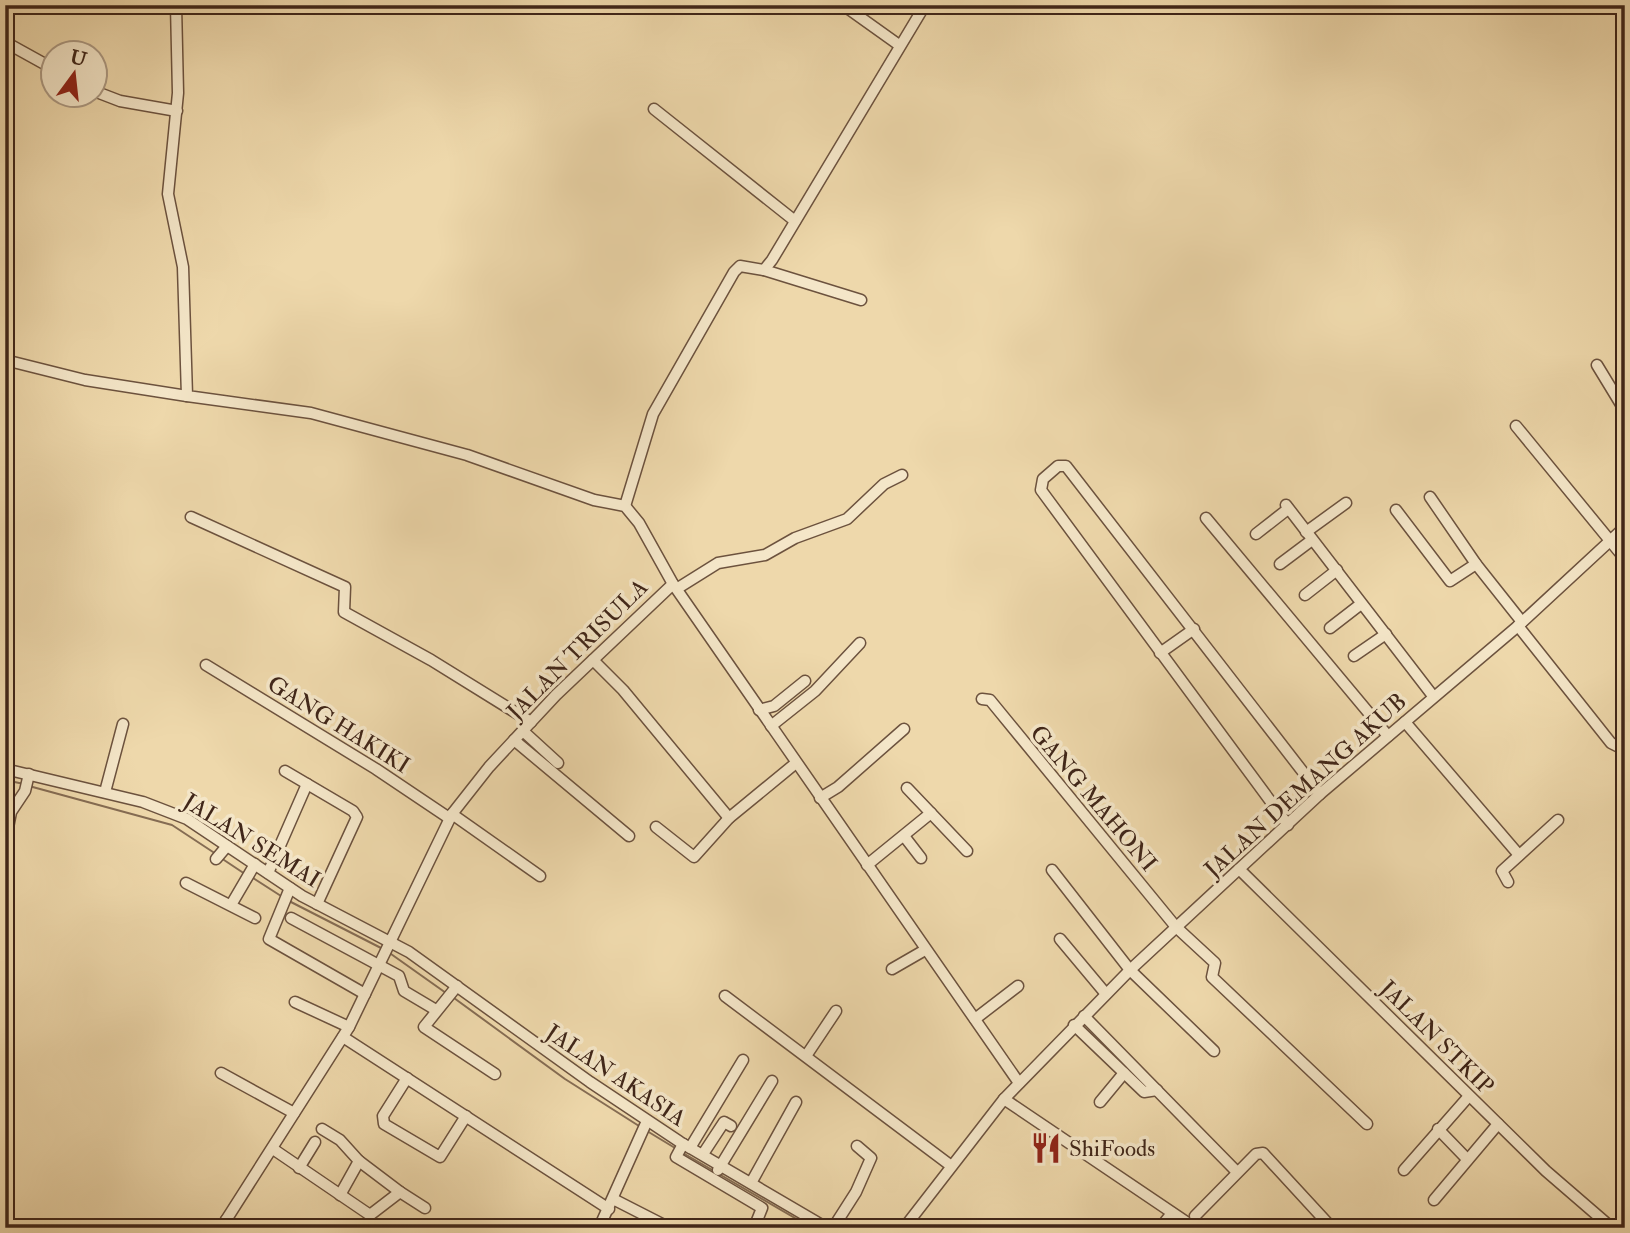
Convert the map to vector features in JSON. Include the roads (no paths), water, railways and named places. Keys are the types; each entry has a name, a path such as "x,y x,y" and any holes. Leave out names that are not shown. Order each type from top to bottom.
{"street":[{"path":"176,5 177,111 169,194 183,267 187,392"},
{"path":"843,5 899,45"},
{"path":"768,266 925,5"},
{"path":"5,42 38,60"},
{"path":"108,96 177,111"},
{"path":"654,109 795,221"},
{"path":"625,506 653,414 734,272 740,266 768,266 861,300"},
{"path":"5,360 85,380 187,392 311,413 467,455 594,500 625,506 639,523 675,586 718,563 765,555 795,538 846,519 884,484 902,475"},
{"path":"1597,365 1625,411"},
{"path":"1516,426 1625,559"},
{"path":"1288,825 1041,490 1043,479 1058,466 1066,466 1320,794"},
{"path":"1430,497 1520,624 1611,743 1625,750"},
{"path":"1280,564 1346,503"},
{"path":"1256,534 1287,507 1433,696"},
{"path":"1396,510 1450,581 1476,564"},
{"path":"191,517 345,587 344,612 431,660 531,722"},
{"path":"1206,519 1388,736"},
{"name":"JALAN DEMANG AKUB","path":"904,1228 950,1165 1004,1099 1130,970 1320,794 1520,624 1625,527"},
{"path":"1305,595 1336,570"},
{"name":"JALAN TRISULA","path":"223,1224 349,1027 451,816 531,722 593,660 675,586 1019,1083"},
{"path":"1330,628 1361,604"},
{"path":"1160,653 1194,629"},
{"path":"1354,656 1386,634"},
{"path":"771,726 815,691 860,643"},
{"path":"593,660 623,690 729,818"},
{"name":"GANG HAKIKI","path":"206,665 451,816 540,876"},
{"path":"759,710 774,706 805,681"},
{"name":"GANG MAHONI","path":"982,699 990,700 1176,927 1215,963 1212,977 1367,1124"},
{"path":"1405,722 1519,855"},
{"path":"104,792 123,724"},
{"path":"820,798 838,787 904,729"},
{"path":"523,731 558,763"},
{"path":"514,740 629,836"},
{"path":"656,827 694,857 729,818 796,763"},
{"name":"JALAN SEMAI","path":"5,769 171,810 222,852 268,873 289,890 388,945"},
{"path":"285,771 353,811 357,817 317,904"},
{"path":"5,843 8,811 25,791 29,775"},
{"path":"268,873 307,784"},
{"path":"907,788 967,851"},
{"path":"867,864 930,813"},
{"path":"1508,882 1502,871 1558,820"},
{"path":"904,836 921,858"},
{"name":"JALAN STKIP","path":"1244,864 1469,1097 1612,1228"},
{"path":"231,905 253,868"},
{"path":"1052,870 1130,970 1214,1051"},
{"path":"186,883 255,918"},
{"path":"289,890 269,939 365,993"},
{"path":"292,918 399,976 404,991 436,1010"},
{"path":"1060,939 1106,994"},
{"name":"JALAN AKASIA","path":"388,945 456,987 645,1124 683,1148 703,1154 827,1228"},
{"path":"892,969 925,950"},
{"path":"975,1019 1017,986"},
{"path":"456,987 424,1027 495,1074"},
{"path":"725,996 950,1165"},
{"path":"295,1002 349,1027"},
{"path":"806,1056 836,1011"},
{"path":"1084,1016 1237,1172"},
{"path":"1074,1026 1144,1092 1157,1090"},
{"path":"343,1037 611,1204 662,1224"},
{"path":"743,1060 683,1148 712,1178 762,1208 763,1212 754,1228"},
{"path":"220,1073 294,1113"},
{"path":"1100,1102 1124,1073"},
{"path":"407,1078 383,1116 384,1124 440,1157 466,1116"},
{"path":"712,1178 772,1081"},
{"path":"1404,1170 1469,1097"},
{"path":"1004,1099 1195,1228"},
{"path":"751,1183 796,1102"},
{"path":"703,1154 724,1122 731,1126"},
{"path":"599,1228 645,1124"},
{"path":"1434,1200 1498,1124"},
{"path":"322,1129 341,1140 359,1161 425,1208"},
{"path":"1438,1129 1467,1159"},
{"path":"299,1168 315,1142"},
{"path":"833,1228 856,1192 871,1158 857,1146"},
{"path":"273,1149 372,1216 400,1192"},
{"path":"1195,1216 1256,1154 1266,1154 1332,1228"},
{"path":"340,1195 359,1161"},
{"path":"1160,1228 1172,1213"},
{"path":"223,1224 236,1228"}],"waterway":[{"path":"5,780 24,784"},
{"path":"29,786 172,825 216,854"},
{"path":"221,858 245,874"},
{"path":"253,878 281,896"},
{"path":"289,901 383,949"},
{"path":"391,954 446,993"},
{"path":"454,998 565,1079 639,1126"},
{"path":"647,1131 675,1148"},
{"path":"683,1153 714,1171"},
{"path":"719,1174 812,1228"}],"place":[{"name":"ShiFoods","path":"1046,1148"}]}
